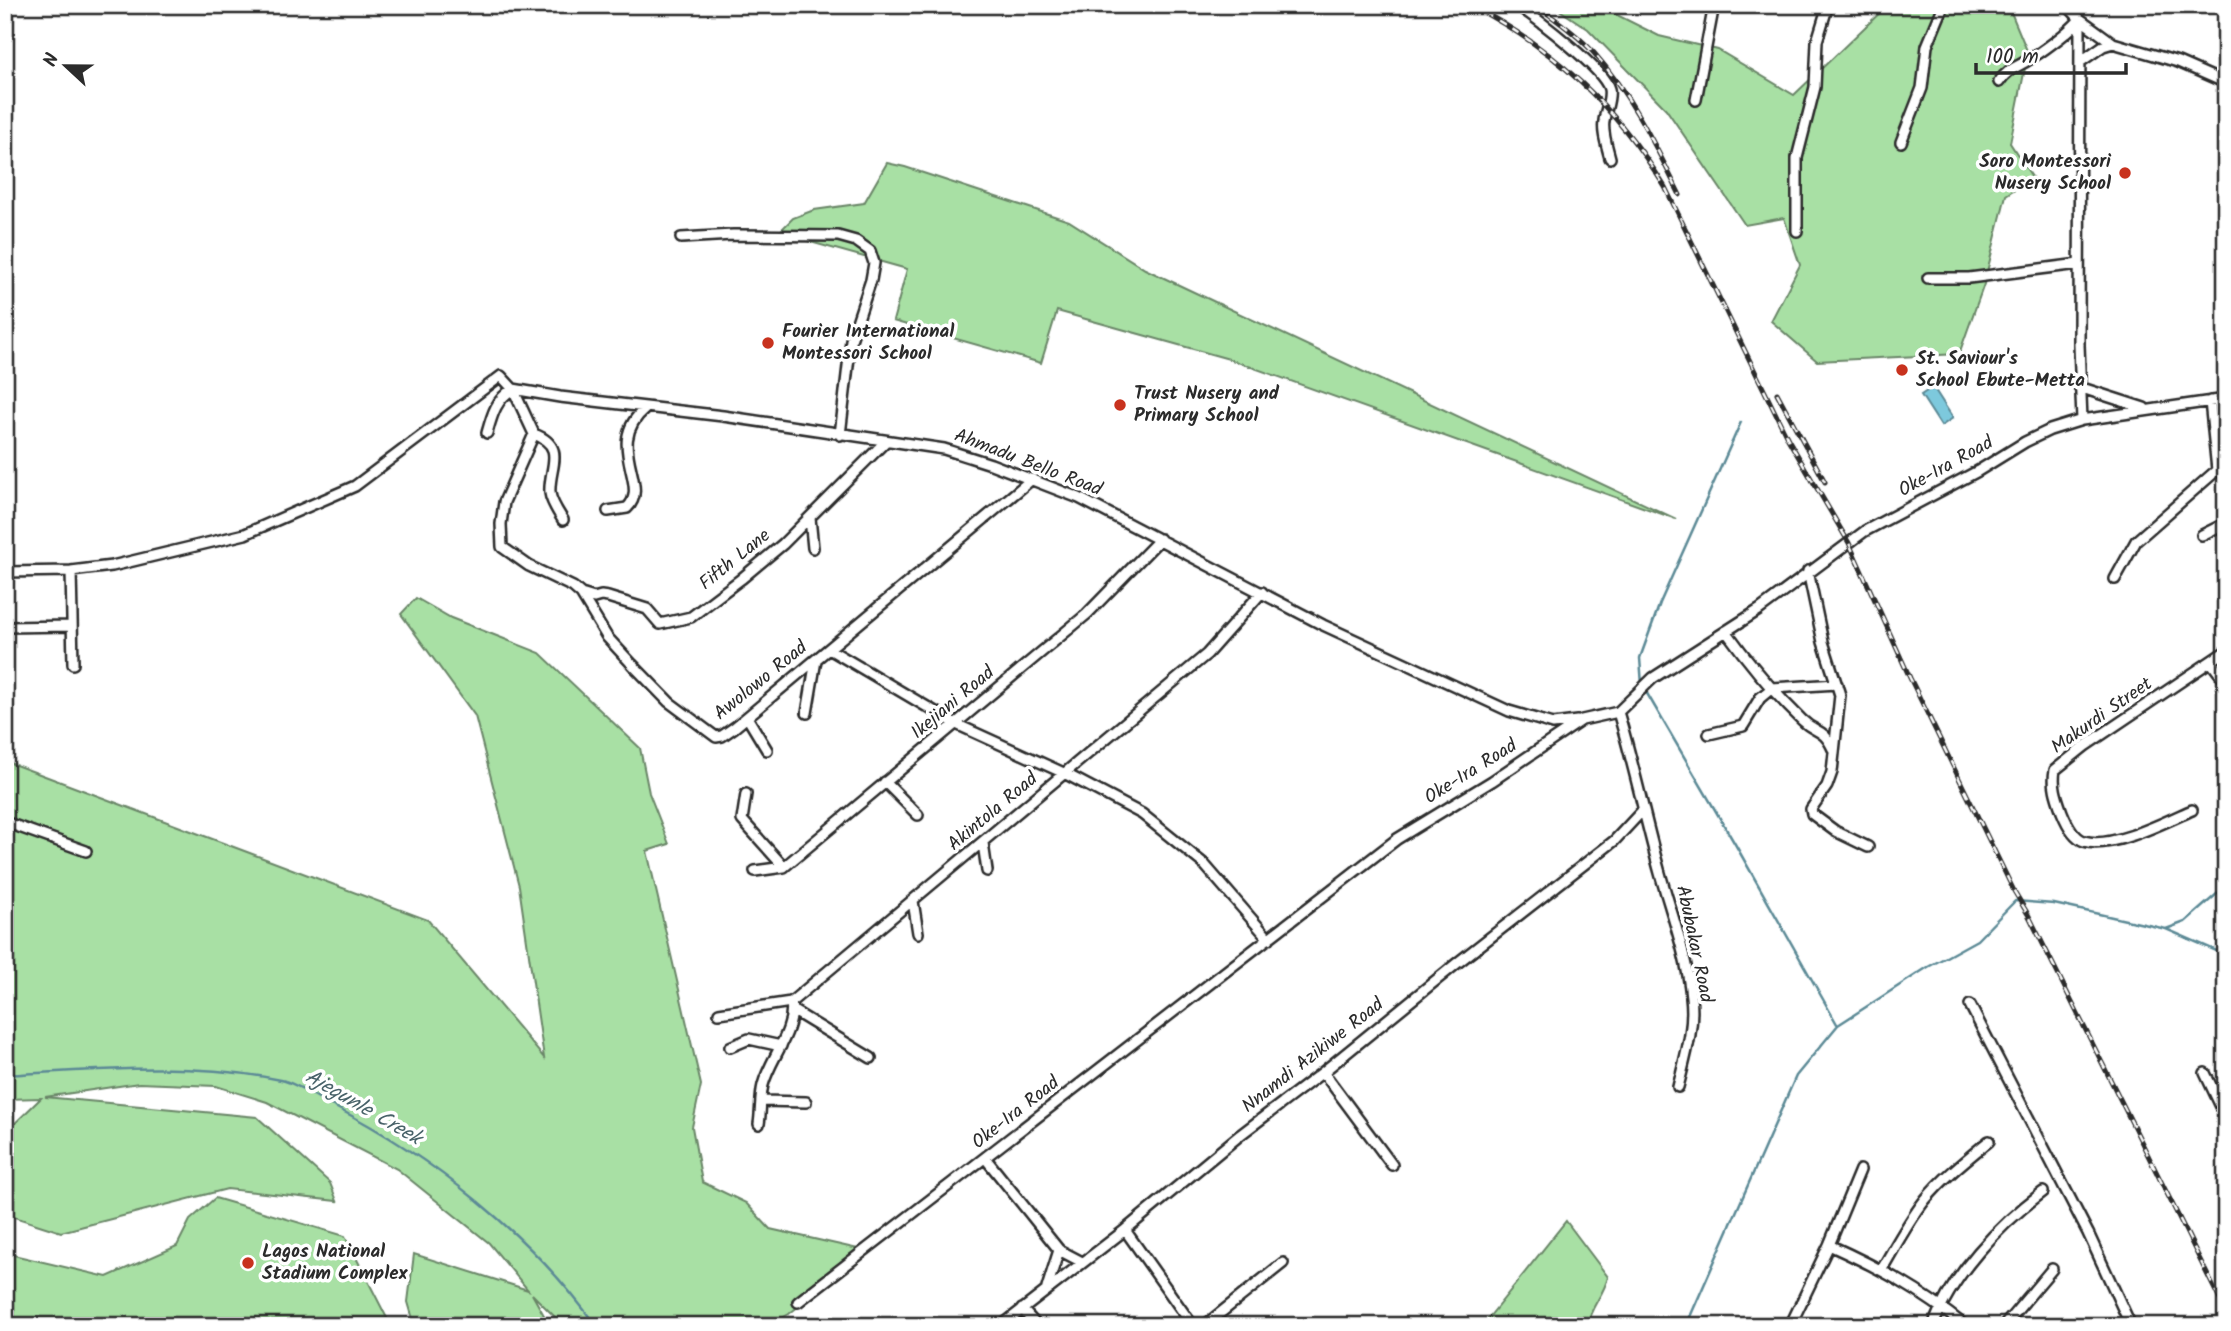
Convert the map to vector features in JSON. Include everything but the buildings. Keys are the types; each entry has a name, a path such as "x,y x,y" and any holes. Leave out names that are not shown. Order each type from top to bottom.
{"street":[{"path":"1517,5 1540,20 1591,66 1607,85 1609,97 1603,124 1611,158"},
{"path":"1696,100 1714,5"},
{"path":"1797,231 1797,158 1815,88 1817,40 1828,5"},
{"path":"1901,142 1922,88 1927,46 1944,5"},
{"path":"2067,5 2080,19 2113,43 2178,62 2226,83"},
{"path":"2080,19 2079,387 2082,420"},
{"path":"1998,82 2008,71 2033,57 2080,19"},
{"path":"2080,62 2103,46 2113,43"},
{"path":"681,238 733,235 838,236 856,241 870,251 874,263 852,340 840,435"},
{"path":"1928,278 1969,278 2079,264"},
{"path":"5,572 71,571 111,566 245,534 345,491 366,479 501,376 513,389 534,433 545,439 554,451 550,493 563,520"},
{"path":"2079,387 2149,409"},
{"path":"487,433 497,403 503,394 513,389"},
{"name":"Ahmadu Bello Road","path":"513,389 723,416 944,449 1079,498 1323,625 1509,711 1553,724 1582,720"},
{"name":"Oke-Ira Road","path":"798,1302 1397,839 1492,781 1582,720 1618,712 1653,678 1759,610 1865,531 2050,430 2082,420 2226,399"},
{"path":"2115,579 2136,541 2222,470 2210,401"},
{"path":"608,511 627,508 634,497 626,438 637,416 646,408"},
{"name":"Awolowo Road","path":"534,433 504,502 502,547 529,566 573,587 581,594 607,637 668,702 711,735 722,736 747,717 1032,479"},
{"name":"Fifth Lane","path":"581,594 594,598 608,597 647,609 660,624 691,617 741,579 810,518 885,442"},
{"path":"810,518 813,548"},
{"path":"2202,535 2226,523"},
{"name":"Ikejiani Road","path":"784,867 1087,614 1160,539"},
{"path":"71,571 73,664"},
{"path":"1808,571 1823,642 1840,695 1832,772 1827,786 1811,809 1812,814 1835,831 1868,847"},
{"name":"Akintola Road","path":"791,1006 1207,654 1262,592"},
{"path":"5,627 72,626"},
{"path":"1726,631 1756,672 1804,722 1827,735 1833,751"},
{"path":"829,649 956,724 1066,774 1142,814 1205,864 1269,939"},
{"name":"Makurdi Street","path":"2192,810 2121,838 2100,843 2084,841 2073,833 2064,817 2053,780 2054,770 2226,651"},
{"path":"807,713 816,660"},
{"path":"2211,662 2226,682"},
{"path":"1709,734 1742,726 1760,698 1772,688 1837,684"},
{"path":"1618,712 1632,758 1643,810"},
{"path":"747,717 767,750"},
{"path":"885,782 918,815"},
{"path":"746,794 743,820 784,867"},
{"name":"Nnamdi Azikiwe Road","path":"1001,1326 1614,841 1643,810"},
{"name":"Abubakar Road","path":"1643,810 1677,933 1691,998 1691,1030 1678,1087"},
{"path":"5,822 86,851"},
{"path":"983,843 987,871"},
{"path":"755,871 784,867"},
{"path":"913,901 918,933"},
{"path":"1970,1005 2088,1233 2131,1326"},
{"path":"759,1124 763,1085 781,1046 791,1006"},
{"path":"719,1013 791,1006 872,1058"},
{"path":"730,1047 749,1039 781,1046"},
{"path":"1323,1072 1392,1165"},
{"path":"2205,1073 2226,1117"},
{"path":"762,1101 806,1102"},
{"path":"1882,1269 1907,1225 1927,1198 1989,1141"},
{"path":"986,1158 1059,1250 1082,1262"},
{"path":"1790,1326 1829,1245 1860,1170"},
{"path":"1933,1326 1940,1306 1952,1286 1986,1243 2043,1192"},
{"path":"1125,1230 1193,1326"},
{"path":"1829,1245 1882,1269 1940,1306 1965,1326"},
{"path":"1046,1289 1059,1250"},
{"path":"1204,1326 1283,1263"},
{"path":"2004,1326 2052,1269"},
{"path":"1022,1309 1037,1326"}],"green space":[{"path":"1552,5 1605,5 1609,11 1659,36 1718,50 1794,95 1888,5 2008,5 2028,53 2010,143 2032,177 2006,195 1984,284 1959,354 1817,361 1771,321 1800,265 1784,218 1745,225 1666,109 1588,29"},
{"path":"887,163 1069,221 1145,269 1676,519 1229,359 1057,311 1041,363 893,321 907,269 778,233 793,218 814,210 864,203"},
{"path":"416,598 451,618 540,653 640,748 649,793 669,844 647,851 701,1085 692,1127 702,1182 746,1203 770,1229 867,1251 789,1314 768,1326 564,1326 532,1294 550,1326 415,1326 408,1302 414,1254 528,1290 489,1243 397,1169 267,1102 216,1086 139,1083 45,1097 257,1117 330,1183 337,1201 227,1189 61,1232 5,1214 5,1133 41,1098 5,1099 5,761 428,920 544,1058 519,886 475,716 401,614"},
{"name":"Lagos National Stadium Complex","path":"215,1198 345,1236 391,1326 5,1326 5,1253 107,1277 177,1246 190,1220"},
{"path":"1566,1221 1608,1277 1587,1326 1482,1326"}],"water":[{"path":"1933,387 1953,418 1941,426 1921,395"}],"waterway":[{"path":"1642,685 1640,658 1660,603 1741,422"},
{"path":"1645,690 1837,1024"},
{"path":"2166,929 2185,922 2226,886"},
{"path":"1686,1326 1796,1076 1838,1025 1928,967 1977,940 2015,901 2054,904 2166,929 2226,955"},
{"name":"Ajegunle Creek","path":"5,1075 143,1068 213,1070 281,1080 294,1085 370,1126 477,1201 542,1261 596,1326"}],"railway":[{"path":"1470,5 1529,40 1581,82 1626,131 1665,187 1788,439 1849,543 1910,678 2014,891 2029,916 2226,1312"},
{"path":"1536,5 1581,40 1620,86 1642,121 1680,195"},
{"path":"1777,393 1825,482"}],"place":[{"name":"Soro Montessori Nusery School","path":"2125,173"},
{"name":"Fourier International Montessori School","path":"768,343"},
{"name":"St. Saviour's School Ebute-Metta","path":"1902,370"},
{"name":"Trust Nusery and Primary School","path":"1120,405"},
{"name":"Lagos National Stadium Complex","path":"248,1263"}]}
